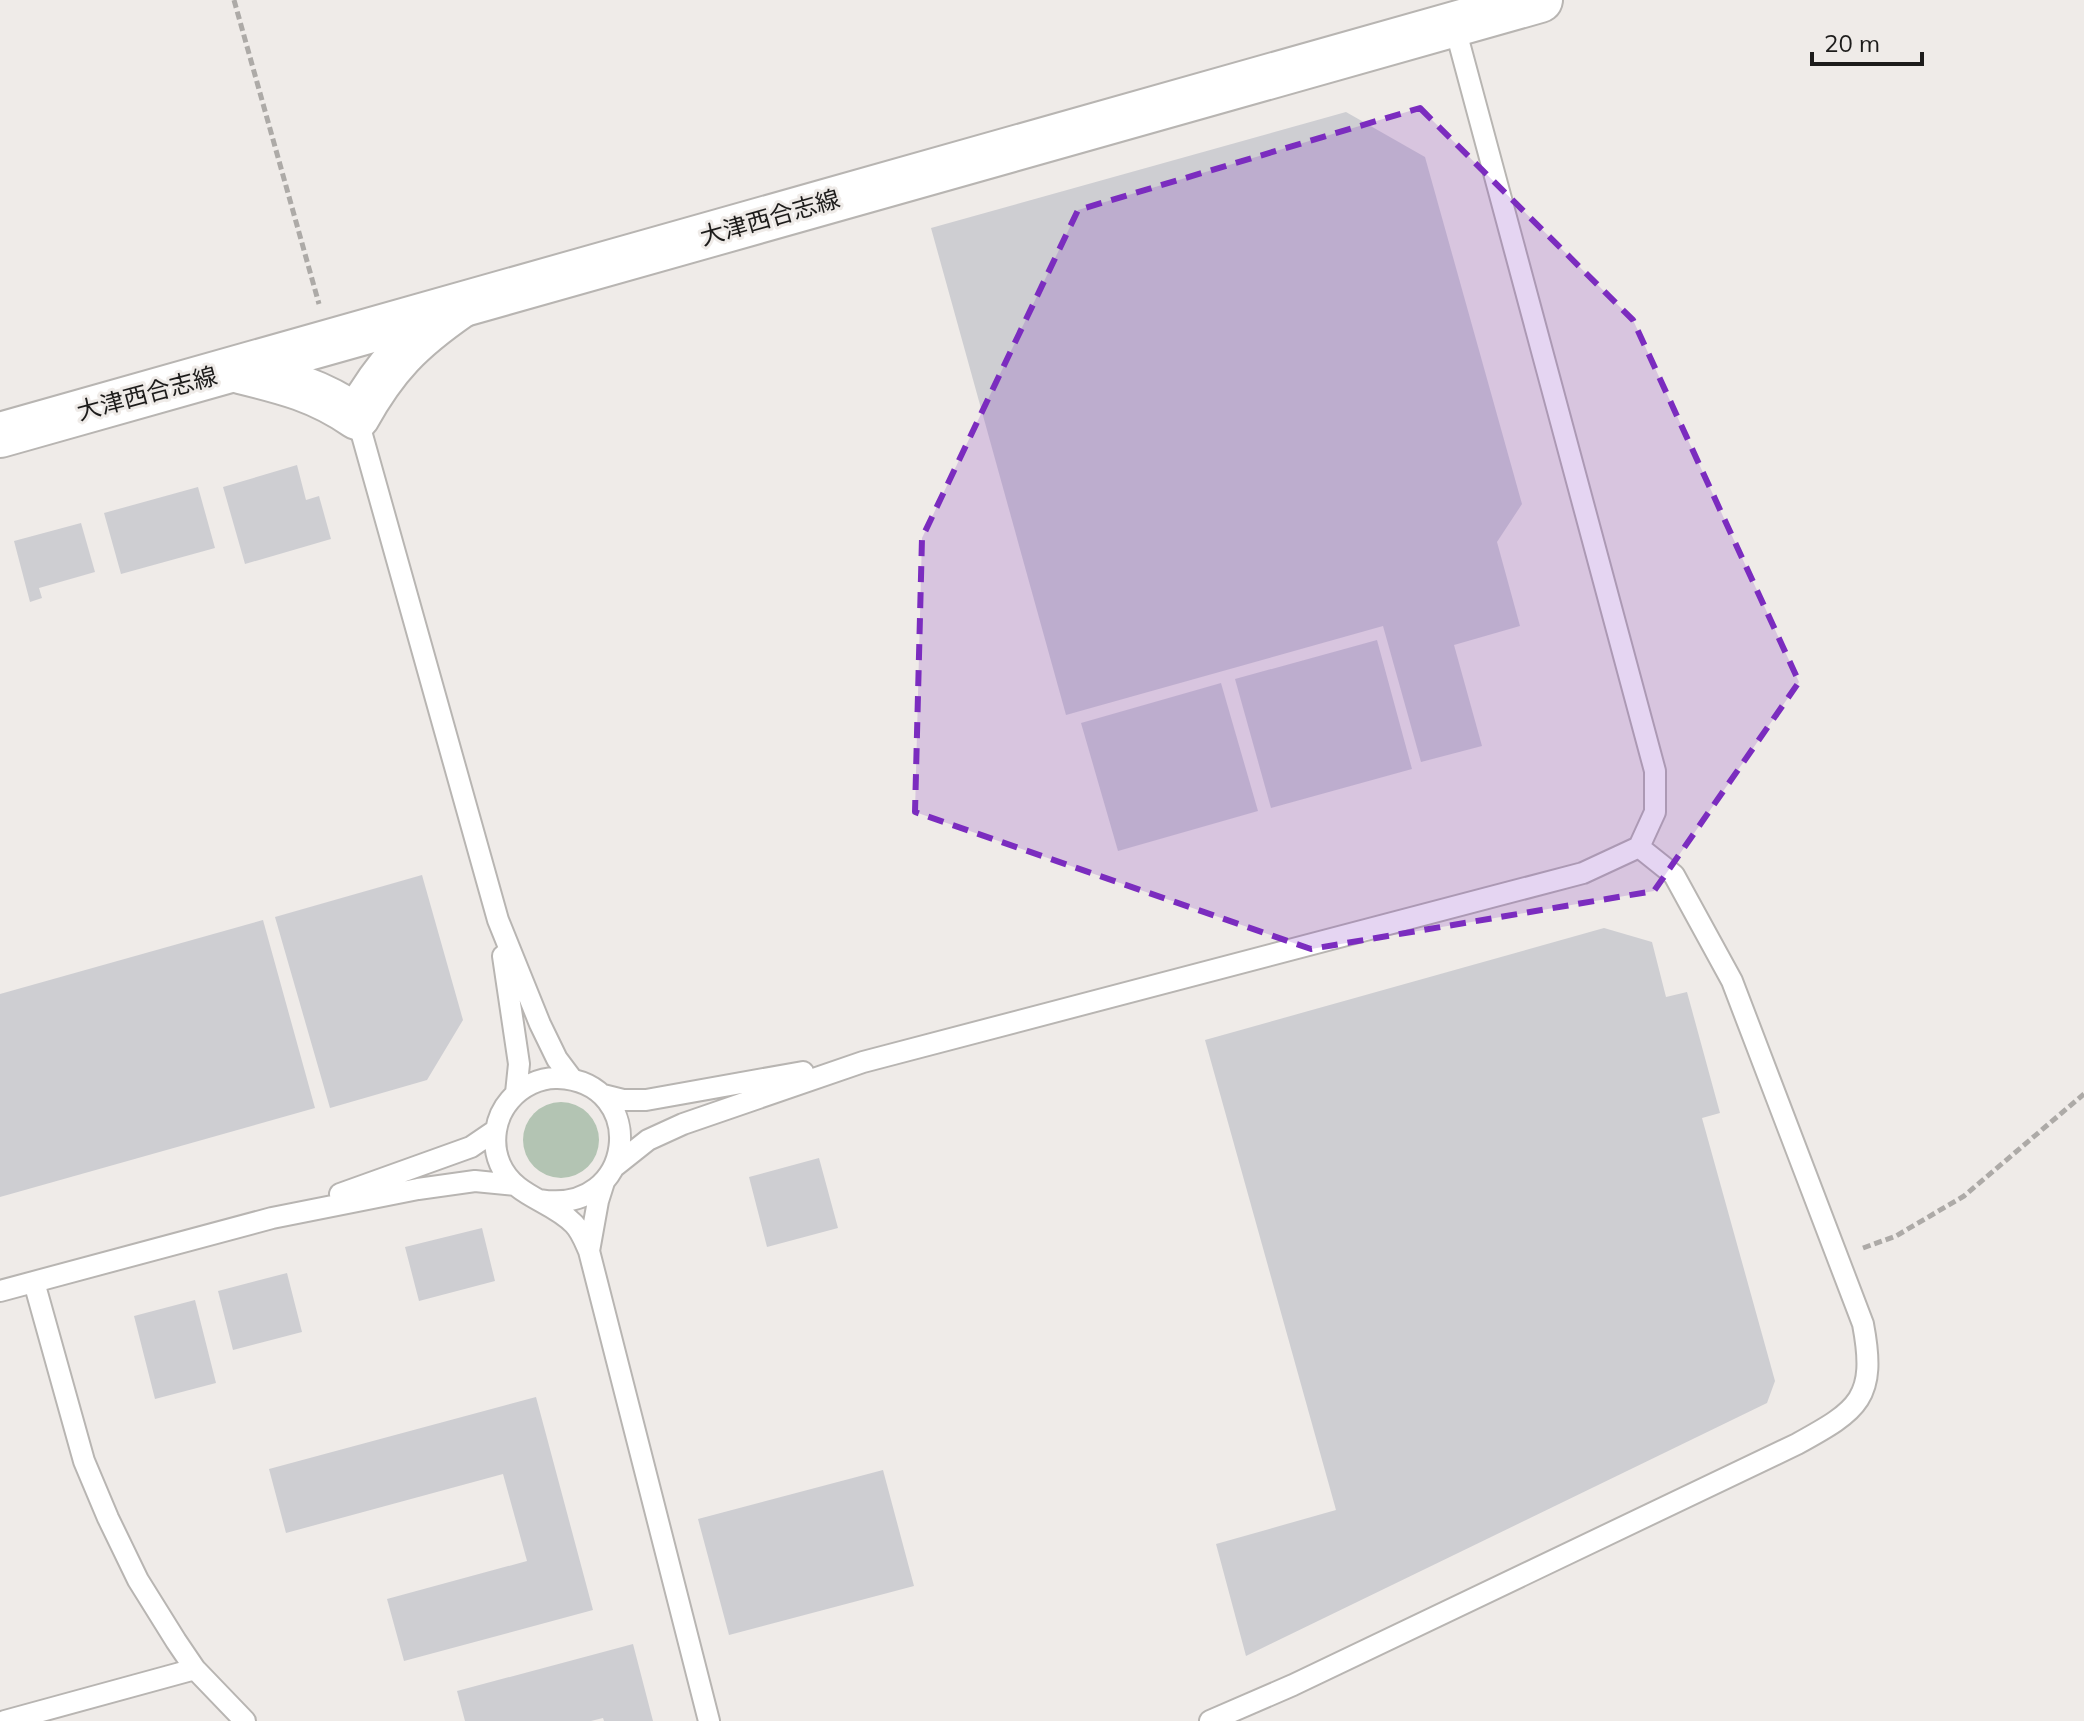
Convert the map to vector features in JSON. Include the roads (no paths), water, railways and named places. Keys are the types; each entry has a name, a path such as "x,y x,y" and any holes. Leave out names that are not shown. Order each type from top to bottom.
{"main road":[{"name":"大津西合志線","path":"0,435 460,306 1451,12 1540,0"},
{"path":"236,370 299,385 334,401 357,417 375,384 397,357 423,332 460,306"}],"lane":[{"path":"863,1062 646,1100 623,1100 603,1095 572,1079 552,1077 533,1082 506,1104 496,1130 498,1160 515,1185 527,1195 558,1203 575,1200 591,1194 648,1140 683,1124 863,1062 1583,873 1639,847 1655,812 1655,771 1451,12"},
{"path":"357,417 498,920 540,1024 557,1059 572,1079"},
{"path":"1210,1721 1293,1685 1608,1535 1835,1423 1856,1406 1865,1387 1869,1356 1863,1324 1732,981 1674,875 1639,847"},
{"path":"498,920 519,1064 516,1093"},
{"path":"589,1251 598,1201 621,1149 620,1129 614,1111 603,1095"},
{"path":"272,1218 461,1151 496,1130"},
{"path":"0,1291 272,1218 475,1181 515,1185"},
{"path":"540,1200 576,1226 589,1251 709,1721"},
{"path":"34,1282 84,1461 108,1518 138,1580 195,1669 245,1721"},
{"path":"5,1721 195,1669"}]}
